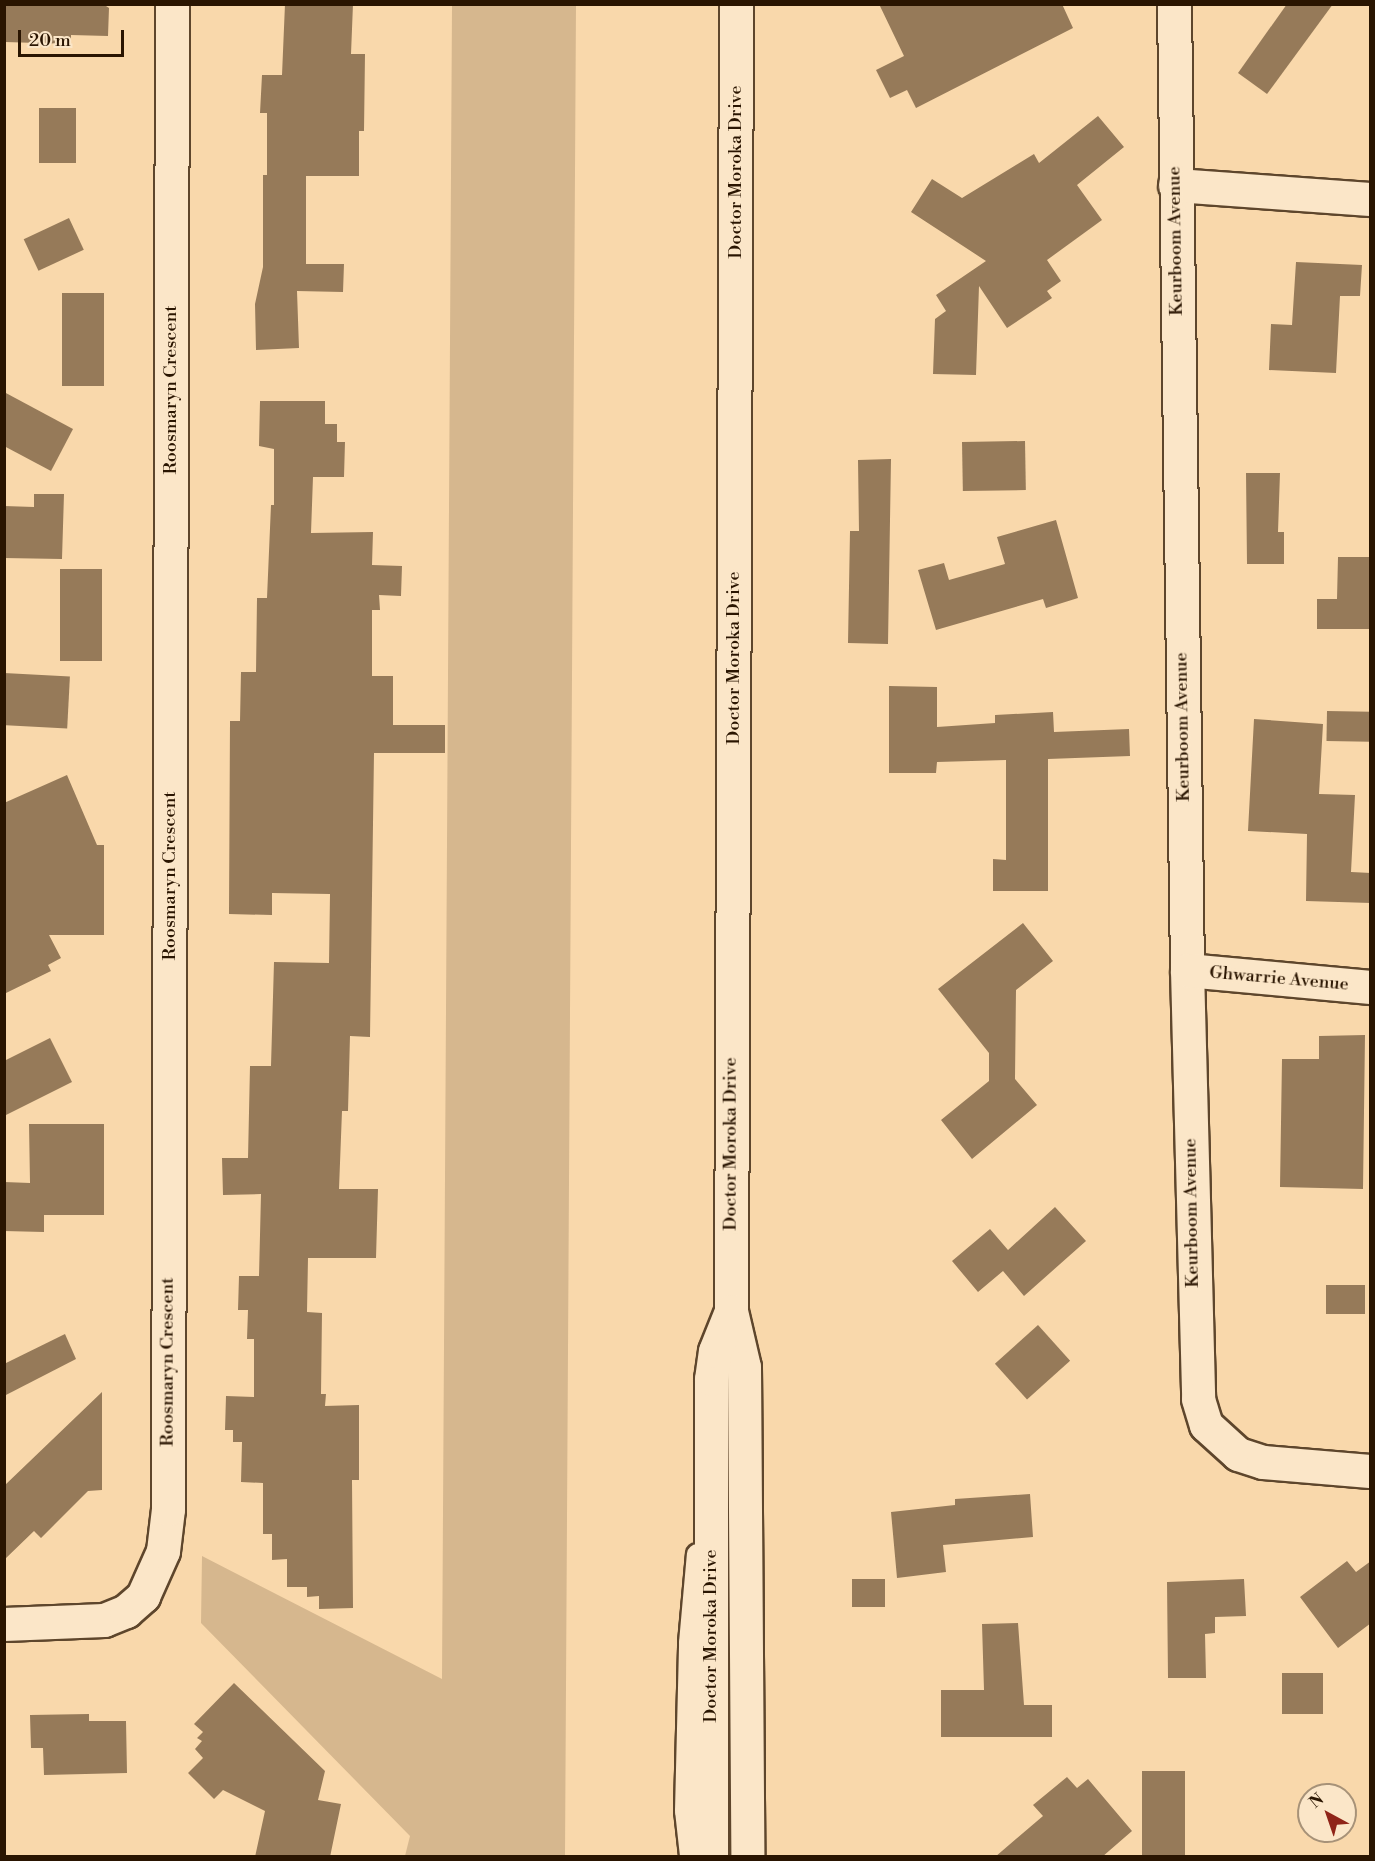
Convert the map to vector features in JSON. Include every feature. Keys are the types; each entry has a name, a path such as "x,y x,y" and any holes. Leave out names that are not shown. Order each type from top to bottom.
{"street":[{"name":"Roosmaryn Crescent","path":"4,1624 104,1620 126,1611 143,1596 163,1551 166,1530 172,4"},
{"name":"Doctor Moroka Drive","path":"736,4 731,1311 744,1367 747,1857"},
{"name":"Keurboom Avenue","path":"1174,4 1187,970 1195,1362 1198,1399 1206,1425 1221,1442 1263,1462 1371,1470"},
{"path":"1175,185 1371,199"},
{"name":"Ghwarrie Avenue","path":"1187,970 1371,987"},
{"name":"Doctor Moroka Drive","path":"711,1857 711,1379 715,1351 731,1311"}],"lane":[{"path":"690,1857 685,1811 689,1643 701,1515 711,1465"}],"shaded area":[{"path":"452,5 576,5 565,1856 405,1856 410,1836 201,1623 202,1556 442,1679"}],"building":[{"path":"6,4 103,4 109,8 108,36 71,35 71,44 5,42"},
{"path":"285,4 353,4 351,54 365,54 364,131 359,131 359,176 306,176 306,264 344,264 343,292 297,291 299,348 256,350 255,304 263,267 263,175 267,175 267,113 260,113 262,75 282,75"},
{"path":"879,4 1062,4 1073,28 916,108 907,90 890,98 876,70 904,56"},
{"path":"1287,4 1333,4 1267,94 1238,73"},
{"path":"39,108 76,108 76,163 39,163"},
{"path":"1098,116 1124,147 1077,185 1102,220 1047,260 1061,281 1047,291 1052,298 1007,328 979,286 976,375 933,374 935,319 946,311 936,295 986,261 911,212 932,179 962,198 1034,154 1039,163"},
{"path":"69,218 84,250 38,271 24,239"},
{"path":"1296,262 1362,265 1360,296 1340,296 1336,373 1269,370 1271,324 1292,325"},
{"path":"62,293 104,293 104,386 62,386"},
{"path":"4,392 73,429 51,471 4,446"},
{"path":"260,401 325,401 325,424 337,424 337,442 345,442 344,477 313,477 311,533 373,532 372,565 402,566 401,596 379,595 380,610 372,610 372,676 393,676 393,725 445,725 445,753 374,753 370,1037 350,1036 348,1111 342,1111 339,1189 378,1189 376,1258 308,1258 307,1312 322,1313 321,1394 326,1394 325,1406 359,1405 359,1480 352,1480 353,1608 319,1609 319,1596 307,1597 307,1587 287,1587 287,1559 272,1560 272,1534 263,1534 263,1483 241,1482 242,1442 233,1442 233,1430 225,1430 226,1396 254,1397 254,1339 247,1339 248,1310 238,1310 239,1276 259,1276 261,1194 223,1195 222,1158 248,1158 250,1066 271,1066 274,962 329,963 330,894 272,893 272,915 229,914 230,721 240,721 241,672 256,672 257,598 267,598 271,505 274,505 274,449 259,446"},
{"path":"1025,441 1026,490 963,491 962,442"},
{"path":"891,459 888,644 848,643 850,531 859,531 858,460"},
{"path":"1246,473 1280,473 1278,532 1284,532 1284,564 1247,564"},
{"path":"34,494 64,494 62,559 4,558 4,506 34,507"},
{"path":"1056,520 1078,598 1046,608 1043,599 936,630 918,570 944,563 949,580 1005,564 997,537"},
{"path":"1338,557 1371,557 1371,629 1317,629 1317,599 1337,599"},
{"path":"60,569 102,569 102,661 60,661"},
{"path":"4,673 70,676 67,728 4,725"},
{"path":"889,686 937,687 937,727 995,723 995,715 1053,712 1054,732 1129,729 1130,756 1048,759 1048,891 993,891 993,859 1006,860 1006,760 937,762 936,773 889,773"},
{"path":"1327,711 1370,712 1370,742 1326,741"},
{"path":"1254,719 1323,724 1319,794 1355,795 1351,872 1371,873 1371,903 1306,901 1307,834 1248,831"},
{"path":"67,775 97,845 104,845 104,935 49,935 61,958 48,965 51,971 4,994 4,803"},
{"path":"1023,923 1053,961 1016,990 1015,1079 1037,1105 972,1159 941,1120 989,1081 989,1053 938,989"},
{"path":"1365,1035 1363,1189 1280,1187 1282,1059 1319,1059 1319,1036"},
{"path":"50,1038 72,1082 4,1116 4,1061"},
{"path":"29,1124 104,1124 104,1215 44,1215 44,1232 4,1231 4,1182 30,1183"},
{"path":"1055,1207 1086,1241 1024,1296 1003,1271 978,1292 952,1261 990,1229 1008,1250"},
{"path":"1326,1285 1365,1285 1365,1314 1326,1314"},
{"path":"1038,1325 1070,1361 1027,1399 995,1364"},
{"path":"65,1334 76,1359 4,1396 4,1364"},
{"path":"102,1392 102,1490 88,1491 41,1538 34,1531 4,1560 4,1486"},
{"path":"1030,1494 1033,1537 943,1545 946,1572 897,1578 891,1512 955,1505 955,1499"},
{"path":"1347,1561 1356,1572 1371,1561 1371,1623 1338,1648 1300,1597"},
{"path":"852,1579 885,1579 885,1607 852,1607"},
{"path":"1244,1579 1246,1616 1215,1617 1215,1633 1205,1634 1206,1678 1168,1678 1167,1582"},
{"path":"1018,1623 1024,1705 1052,1705 1052,1737 941,1737 941,1690 984,1690 982,1624"},
{"path":"1282,1673 1323,1673 1323,1714 1282,1714"},
{"path":"234,1683 325,1771 318,1800 341,1804 330,1857 255,1857 265,1811 223,1790 214,1799 188,1773 203,1758 195,1749 202,1741 197,1738 203,1732 194,1724"},
{"path":"89,1714 89,1721 126,1721 127,1773 44,1775 43,1748 31,1748 30,1715"},
{"path":"1142,1771 1185,1771 1185,1856 1142,1856"},
{"path":"1067,1777 1077,1788 1088,1779 1132,1831 1102,1857 995,1857 1043,1816 1033,1805"}]}
